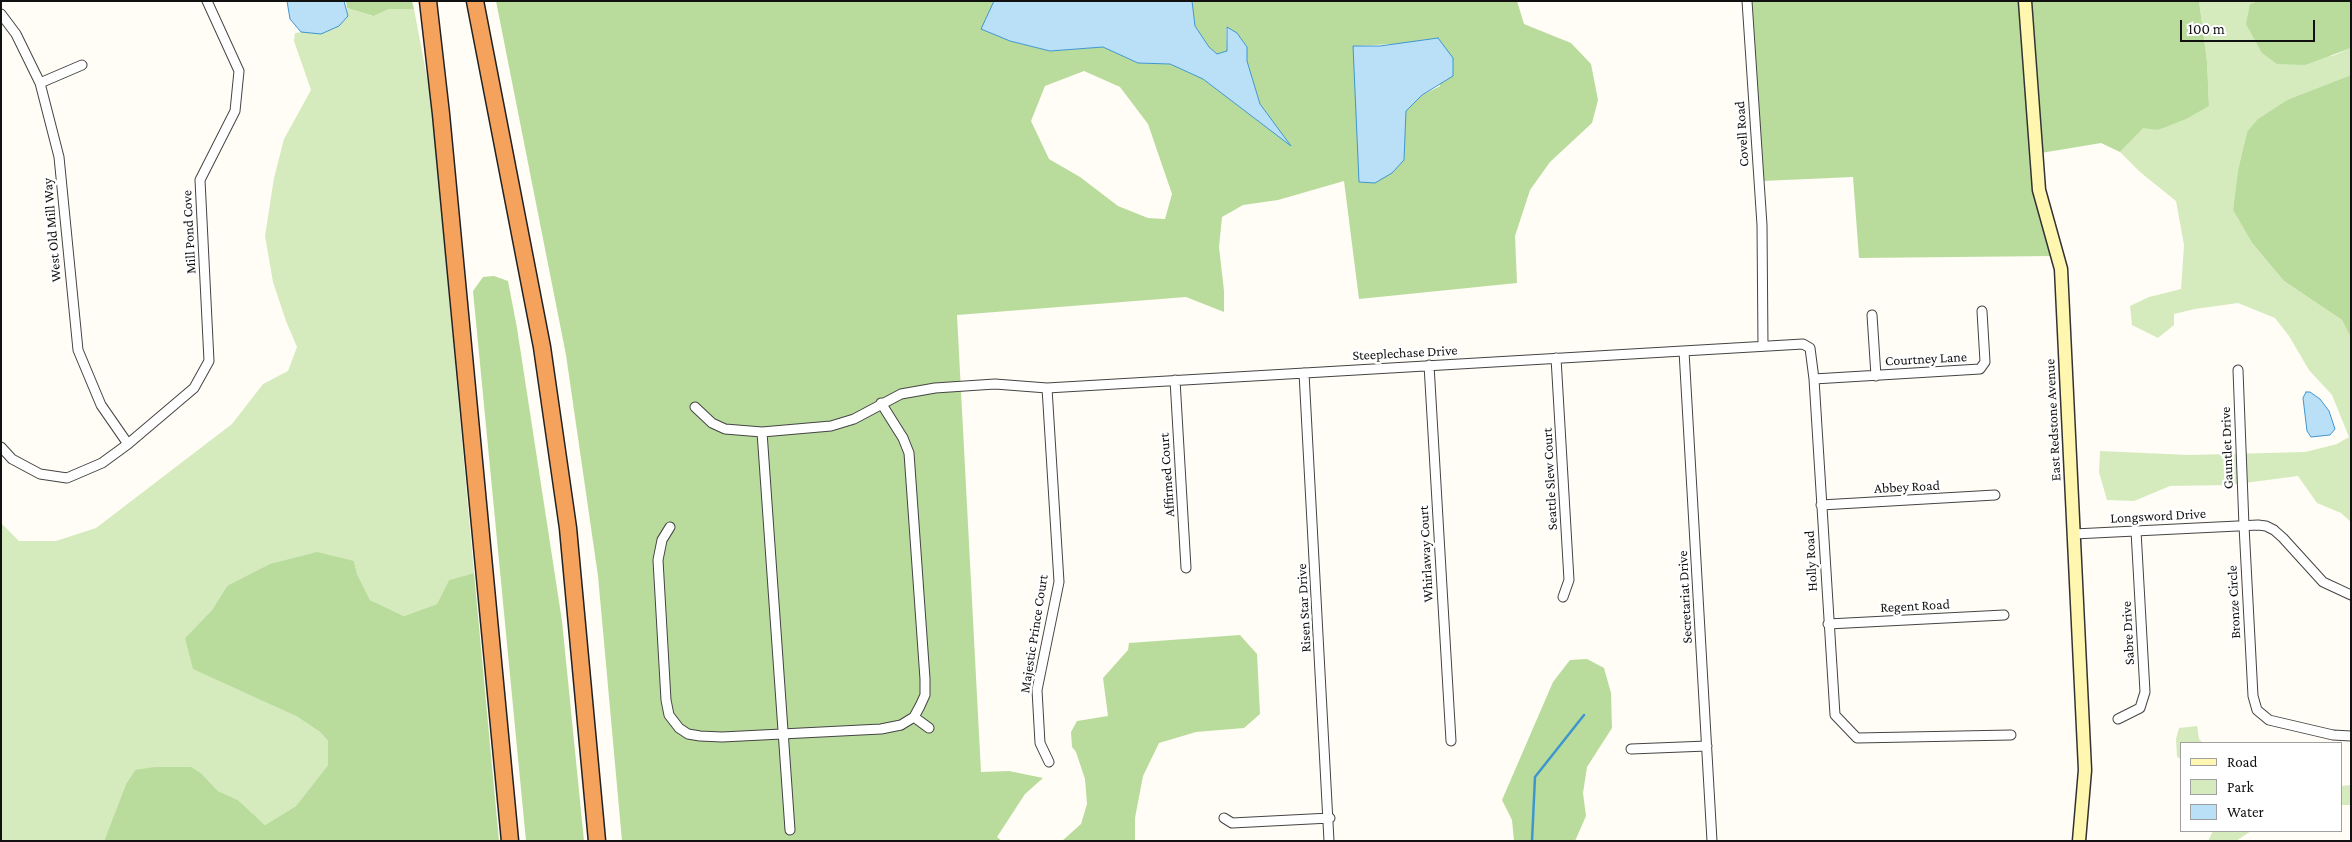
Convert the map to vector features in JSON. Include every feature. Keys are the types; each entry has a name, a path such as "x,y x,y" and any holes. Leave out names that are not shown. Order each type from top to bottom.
{"highway":[{"path":"428,1 441,114 510,841"},
{"path":"475,1 542,347 568,528 597,841"}],"street":[{"name":"Mill Pond Cove","path":"1,447 12,459 40,474 67,478 102,463 128,444 194,388 208,361 200,180 235,111 239,71 207,1"},
{"name":"Covell Road","path":"1747,1 1762,225 1764,346"},
{"name":"East Redstone Avenue","path":"2025,1 2038,190 2060,268 2085,770 2079,841"},
{"name":"West Old Mill Way","path":"1,14 16,34 40,83 59,157 78,350 101,405 128,444"},
{"path":"40,83 82,65"},
{"name":"Courtney Lane","path":"1814,379 1980,369 1985,362 1982,311"},
{"path":"1872,315 1876,376"},
{"name":"Holly Road","path":"1764,346 1803,344 1810,348 1814,379 1835,715 1857,738 2011,735"},
{"name":"Steeplechase Drive","path":"696,407 712,423 725,429 762,432 831,426 854,419 900,394 935,388 995,384 1047,388 1764,346"},
{"name":"Secretariat Drive","path":"1684,351 1712,841"},
{"name":"Seattle Slew Court","path":"1556,358 1570,580 1563,597"},
{"name":"Whirlaway Court","path":"1429,365 1451,741"},
{"name":"Gauntlet Drive","path":"2238,370 2244,526"},
{"name":"Risen Star Drive","path":"1304,373 1330,818 1329,841"},
{"name":"Affirmed Court","path":"1175,380 1186,568"},
{"name":"Majestic Prince Court","path":"1047,388 1059,582 1037,690 1040,743 1050,762"},
{"path":"670,527 662,540 658,560 666,700 670,715 679,728 688,734 700,736 881,729 901,724 914,717 925,695 925,678 909,460 903,438 881,403"},
{"path":"762,432 790,830"},
{"name":"Abbey Road","path":"1821,505 1995,495"},
{"path":"2244,526 2258,525 2274,530 2323,582 2351,595"},
{"name":"Longsword Drive","path":"2074,534 2244,526"},
{"name":"Bronze Circle","path":"2244,526 2254,696 2257,710 2269,720 2333,735 2351,736"},
{"name":"Sabre Drive","path":"2118,719 2140,708 2145,692 2136,531"},
{"name":"Regent Road","path":"1828,624 2004,615"},
{"path":"914,717 930,728"},
{"path":"1631,749 1707,746"},
{"path":"1224,818 1232,823 1330,818"}],"green space":[{"path":"346,1 412,1 414,9 389,9 373,16 347,8"},
{"path":"496,1 994,1 982,29 1010,41 1050,51 1103,47 1138,63 1170,64 1203,79 1289,144 1260,104 1247,61 1247,47 1237,33 1226,28 1227,51 1217,54 1209,47 1195,26 1192,1 1517,1 1524,24 1571,43 1591,64 1598,100 1592,123 1550,162 1530,190 1515,236 1517,283 1359,299 1344,181 1278,200 1243,205 1222,217 1219,247 1224,291 1224,312 1186,297 957,315 981,772 1009,771 1043,778 1025,794 997,837 1002,841 622,841 598,576 566,355","holes":["1438,38 1440,86 1422,95 1406,111 1404,160 1353,46 1415,43","1084,71 1120,87 1148,124 1172,194 1165,219 1148,218 1118,206 1080,177 1049,159 1031,121 1045,86"]},
{"path":"1752,1 2020,1 2052,256 1859,258 1853,177 1762,181"},
{"path":"2030,1 2199,1 2207,61 2209,106 2186,119 2158,130 2143,128 2120,152 2101,143 2041,153"},
{"path":"2199,1 2258,1 2250,4 2332,56 2351,48 2351,75 2289,99 2247,132 2238,170 2233,210 2252,243 2284,281 2342,320 2351,338 2351,522 2341,513 2317,503 2298,476 2229,485 2170,486 2134,501 2107,500 2099,472 2100,451 2189,455 2305,452 2337,444 2349,437 2332,395 2309,370 2289,336 2275,318 2238,303 2174,314 2174,325 2158,338 2132,325 2130,306 2149,297 2181,289 2184,245 2176,201 2140,172 2120,152 2143,127 2158,130 2209,106 2207,61"},
{"path":"2258,1 2351,1 2351,48 2305,65 2277,64 2262,53 2246,24 2250,4"},
{"path":"347,8 372,16 389,9 414,9 431,99 474,573 449,580 437,604 404,616 370,600 357,574 354,561 227,586 212,610 185,638 264,701 296,716 320,732 328,741 328,765 296,806 265,825 238,800 218,791 202,774 135,770 126,784 104,841 1,841 1,523 19,541 56,541 96,528 232,424 263,384 288,371 297,347 273,282 265,236 274,178 284,139 311,90 294,41 295,33 317,30 336,24 347,12"},
{"path":"2351,75 2351,338 2342,320 2284,281 2252,243 2233,210 2238,170 2247,132 2258,119 2289,99"},
{"path":"494,276 508,281 517,328 562,621 584,841 526,841 473,291 483,277"},
{"path":"317,552 354,561 357,574 370,600 404,616 437,604 449,580 474,573 499,841 104,841 126,784 135,770 155,767 191,767 202,774 218,791 238,800 265,825 296,806 328,765 328,741 320,732 296,716 193,669 185,638 212,610 227,586 270,564"},
{"path":"1240,635 1257,654 1260,714 1244,728 1196,732 1159,743 1143,776 1135,818 1135,841 1062,841 1081,824 1087,804 1085,779 1076,752 1072,747 1071,732 1077,721 1108,716 1103,678 1128,650 1129,643"},
{"path":"1587,659 1604,668 1611,693 1612,728 1587,767 1583,793 1586,816 1575,841 1514,841 1512,820 1502,800 1553,682 1570,660"},
{"path":"2197,726 2199,739 2202,742 2180,742 2180,758 2177,757 2176,739 2179,728"},
{"path":"2351,785 2351,805 2342,805 2342,786"},
{"path":"2212,832 2250,832 2236,841 2208,841"}],"water":[{"path":"287,1 344,1 348,16 339,26 321,34 301,32 290,19"},
{"path":"994,1 1192,1 1195,26 1209,47 1217,54 1227,51 1227,27 1237,33 1247,47 1247,61 1260,104 1291,146 1203,79 1170,64 1138,63 1103,47 1050,51 1010,41 981,29"},
{"path":"1438,38 1453,58 1453,76 1422,95 1406,111 1404,160 1392,173 1375,183 1359,182 1353,46 1380,46"},
{"path":"2306,392 2310,392 2320,399 2329,411 2335,429 2330,435 2311,437 2307,431 2303,398"}],"waterway":[{"path":"1532,841 1535,777 1584,715"}]}
